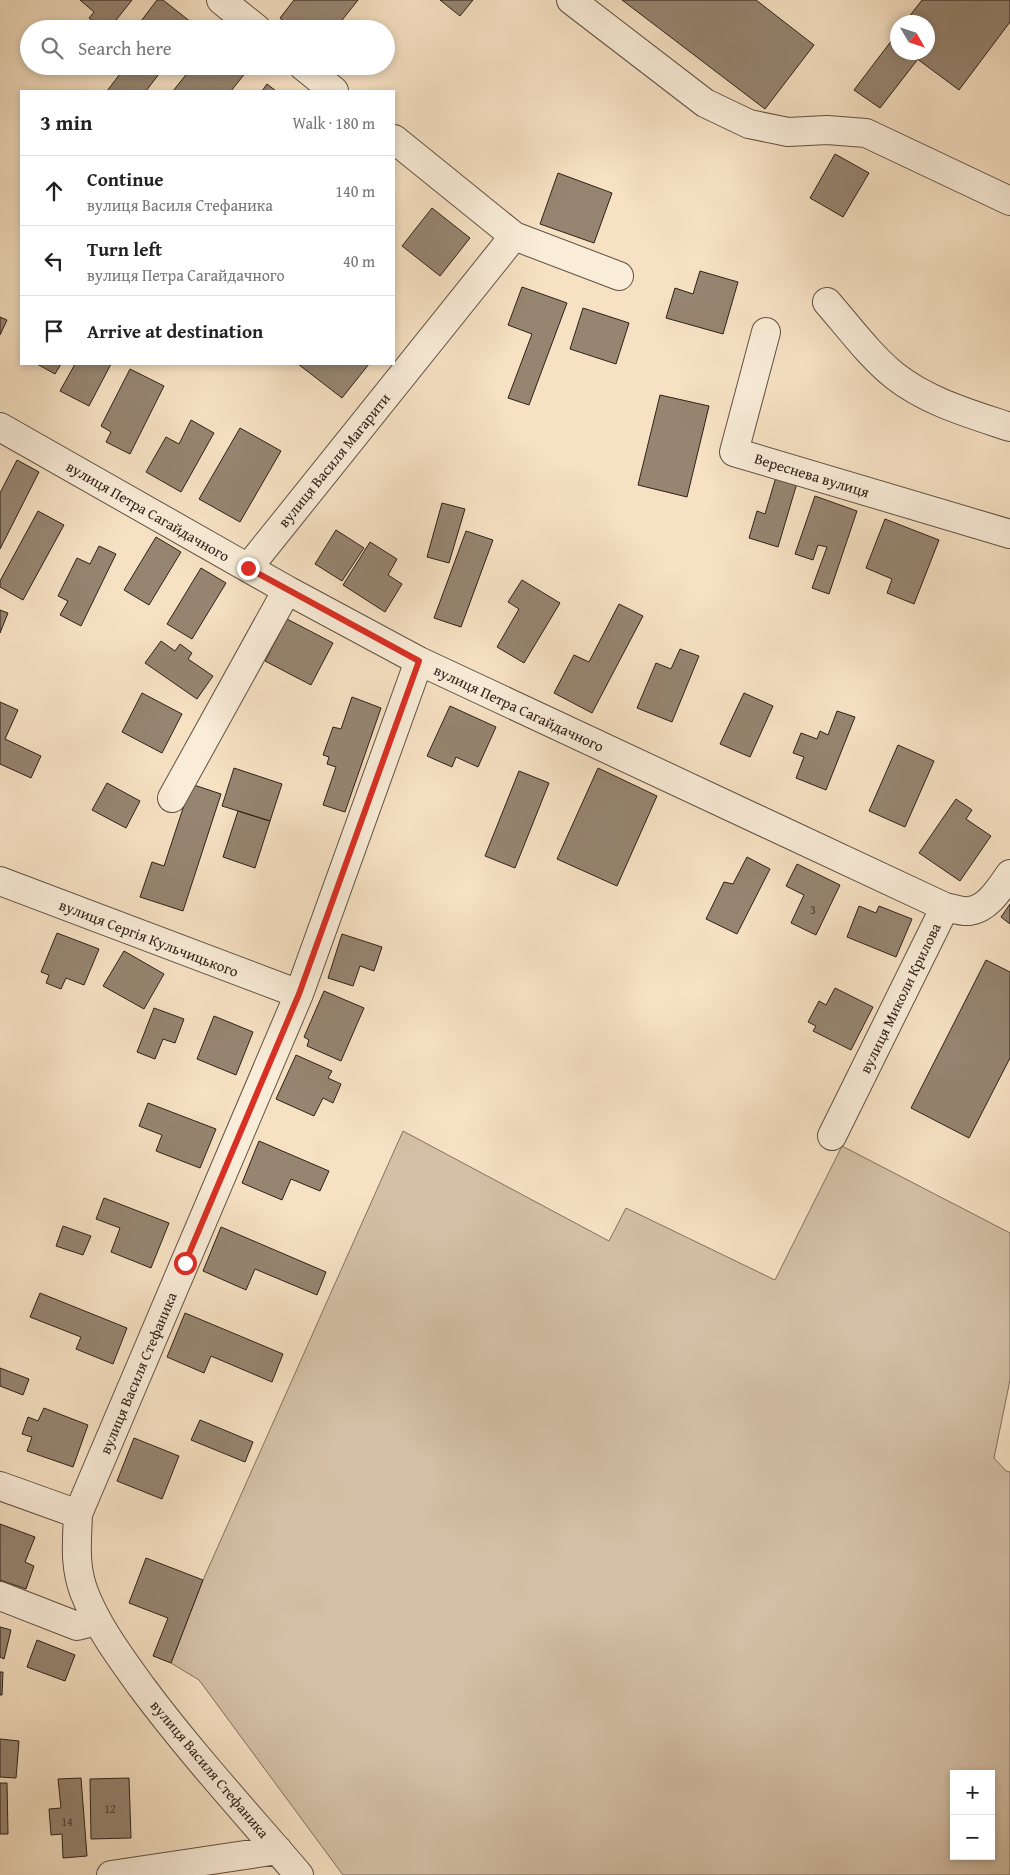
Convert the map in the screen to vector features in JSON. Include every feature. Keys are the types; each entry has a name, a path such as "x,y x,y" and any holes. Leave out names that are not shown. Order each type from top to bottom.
{"street":[{"path":"221,0 246,20"},
{"path":"571,0 705,103 749,124 788,132 827,130 866,133 1010,201"},
{"path":"314,75 333,90"},
{"path":"395,141 514,236 619,276"},
{"name":"вулиця Василя Магарити","path":"248,568 514,236"},
{"path":"827,302 865,346 895,376 928,397 961,411 1010,427"},
{"name":"Вереснева вулиця","path":"766,332 734,452 1010,534"},
{"name":"вулиця Петра Сагайдачного","path":"0,427 287,590 419,661 944,907"},
{"path":"172,798 287,590"},
{"name":"вулиця Василя Стефаника","path":"299,1875 162,1715 97,1622 84,1592 76,1555 78,1514 299,994 419,661"},
{"name":"вулиця Миколи Крилова","path":"832,1136 944,907 969,911 985,904 999,890 1010,874"},
{"name":"вулиця Сергія Кульчицького","path":"0,882 299,994"},
{"path":"0,1486 78,1514"},
{"path":"0,1596 77,1626 97,1622"},
{"path":"111,1875 278,1850"}],"shaded area":[{"path":"403,1131 609,1241 626,1208 775,1280 842,1146 1010,1233 1010,1380 994,1458 1006,1471 1010,1472 1010,1875 343,1875 199,1680 171,1663 203,1580"}],"building":[{"path":"80,0 132,0 116,20 91,20 89,18 94,12"},
{"path":"157,0 163,0 188,20 142,20"},
{"path":"294,0 358,0 342,20 283,20 280,18"},
{"path":"440,0 473,0 460,16"},
{"path":"622,0 756,0 814,45 765,109"},
{"path":"922,0 1010,0 1010,22 959,90 919,60 935,60 935,15 910,15"},
{"path":"890,43 890,60 917,60 880,108 854,90"},
{"path":"119,75 158,75 147,90 108,90"},
{"path":"186,75 244,75 232,90 174,90"},
{"path":"267,84 275,90 263,90"},
{"path":"835,154 869,173 843,217 810,198"},
{"path":"558,173 612,193 594,243 540,224"},
{"path":"432,208 470,238 440,276 402,246"},
{"path":"700,271 738,282 723,334 666,318 675,288 693,294"},
{"path":"522,287 567,303 529,405 508,398 532,334 508,325"},
{"path":"583,308 629,323 616,364 570,349"},
{"path":"0,317 7,320 0,335"},
{"path":"39,365 60,365 55,374"},
{"path":"74,365 110,365 89,406 60,391"},
{"path":"299,365 368,365 342,398"},
{"path":"130,369 164,386 130,454 106,442 111,432 101,426"},
{"path":"660,395 709,406 687,497 638,485"},
{"path":"191,420 214,433 181,492 146,472 166,437 179,444"},
{"path":"240,428 281,451 240,522 199,499"},
{"path":"17,460 39,472 0,549 0,493"},
{"path":"776,477 797,483 778,547 749,538 757,511 765,514"},
{"path":"815,496 857,511 829,594 812,588 827,547 818,545 813,560 795,554"},
{"path":"442,503 465,509 449,563 427,557"},
{"path":"38,511 64,525 23,600 0,587 0,581"},
{"path":"885,519 939,540 914,604 887,593 892,579 866,568"},
{"path":"336,530 364,548 342,581 315,564"},
{"path":"466,531 493,540 461,627 434,618"},
{"path":"156,537 181,552 149,605 124,590"},
{"path":"370,542 397,559 388,575 402,584 385,612 343,585"},
{"path":"99,546 116,554 81,626 60,615 68,601 58,596 77,558 90,564"},
{"path":"201,568 226,583 192,639 167,624"},
{"path":"522,580 560,603 524,663 497,647 519,609 508,602"},
{"path":"619,604 643,616 592,713 554,693 574,655 589,662"},
{"path":"0,610 8,613 0,633"},
{"path":"287,619 333,643 311,685 265,661"},
{"path":"161,641 175,651 180,644 192,653 188,659 213,676 197,699 145,663"},
{"path":"680,649 699,656 672,722 637,708 656,663 671,669"},
{"path":"142,693 182,714 162,753 122,732"},
{"path":"744,693 773,706 750,757 720,744"},
{"path":"352,697 381,708 345,812 323,805 336,767 327,764 329,757 323,755 333,727 341,729"},
{"path":"0,702 18,710 5,739 41,756 31,778 0,764"},
{"path":"450,706 496,727 478,767 456,757 452,767 427,756"},
{"path":"837,711 855,717 826,790 796,778 804,757 793,753 801,733 817,739 820,731 828,735"},
{"path":"898,745 934,761 905,827 869,811"},
{"path":"234,768 282,784 270,821 222,806"},
{"path":"598,768 657,796 617,886 557,859"},
{"path":"519,771 549,783 515,868 485,856"},
{"path":"107,783 140,801 126,828 92,810"},
{"path":"191,784 221,794 183,911 140,897 152,862 164,866"},
{"path":"956,799 972,810 966,819 991,836 960,881 919,853"},
{"path":"238,811 270,821 255,868 223,857"},
{"path":"747,857 770,869 737,934 706,919 724,882 733,884"},
{"path":"797,864 840,885 816,935 791,923 804,895 786,886"},
{"path":"1010,904 1010,924 1001,917"},
{"path":"859,906 876,913 879,906 912,919 896,957 847,937"},
{"path":"57,933 99,949 84,985 66,978 61,989 46,983 49,975 41,972"},
{"path":"342,934 382,947 374,971 360,966 353,986 328,978"},
{"path":"124,951 164,974 144,1009 103,986"},
{"path":"986,960 1010,972 1010,1058 969,1138 911,1108"},
{"path":"835,988 873,1007 851,1050 813,1031 816,1026 808,1022 819,1001 826,1005"},
{"path":"324,991 364,1008 341,1061 307,1046 309,1040 304,1037"},
{"path":"154,1008 184,1019 175,1043 163,1039 155,1059 137,1052"},
{"path":"214,1016 253,1032 236,1075 197,1059"},
{"path":"296,1055 332,1071 328,1078 341,1084 333,1103 323,1098 314,1116 276,1099"},
{"path":"148,1103 216,1129 200,1168 156,1151 162,1135 139,1126"},
{"path":"259,1141 329,1171 320,1191 291,1179 282,1200 242,1183"},
{"path":"104,1198 169,1223 151,1268 111,1252 120,1228 96,1219"},
{"path":"63,1226 91,1236 83,1255 56,1246"},
{"path":"221,1227 326,1272 317,1295 255,1269 246,1290 203,1271"},
{"path":"40,1293 127,1328 113,1364 76,1349 81,1337 30,1317"},
{"path":"185,1313 283,1354 272,1382 211,1356 204,1373 167,1357"},
{"path":"0,1368 29,1379 23,1395 0,1386"},
{"path":"44,1408 88,1425 73,1467 27,1451 32,1437 22,1434 28,1417 38,1421"},
{"path":"200,1420 253,1442 245,1462 191,1440"},
{"path":"134,1438 179,1456 162,1499 117,1481"},
{"path":"0,1524 35,1537 25,1562 34,1566 26,1589 0,1580"},
{"path":"146,1558 203,1580 171,1663 153,1656 168,1618 129,1603"},
{"path":"0,1627 11,1630 4,1659 0,1657"},
{"path":"37,1640 75,1655 65,1681 27,1667"},
{"path":"0,1672 3,1672 2,1695 0,1695"},
{"path":"0,1739 19,1741 16,1778 0,1777"},
{"path":"81,1778 87,1856 63,1858 62,1834 51,1835 49,1809 61,1808 58,1779"},
{"path":"129,1778 131,1838 91,1839 90,1779"},
{"path":"0,1783 7,1783 8,1834 0,1834"}],"route":[{"path":"185,1263 299,994 419,661 248,568"}]}
